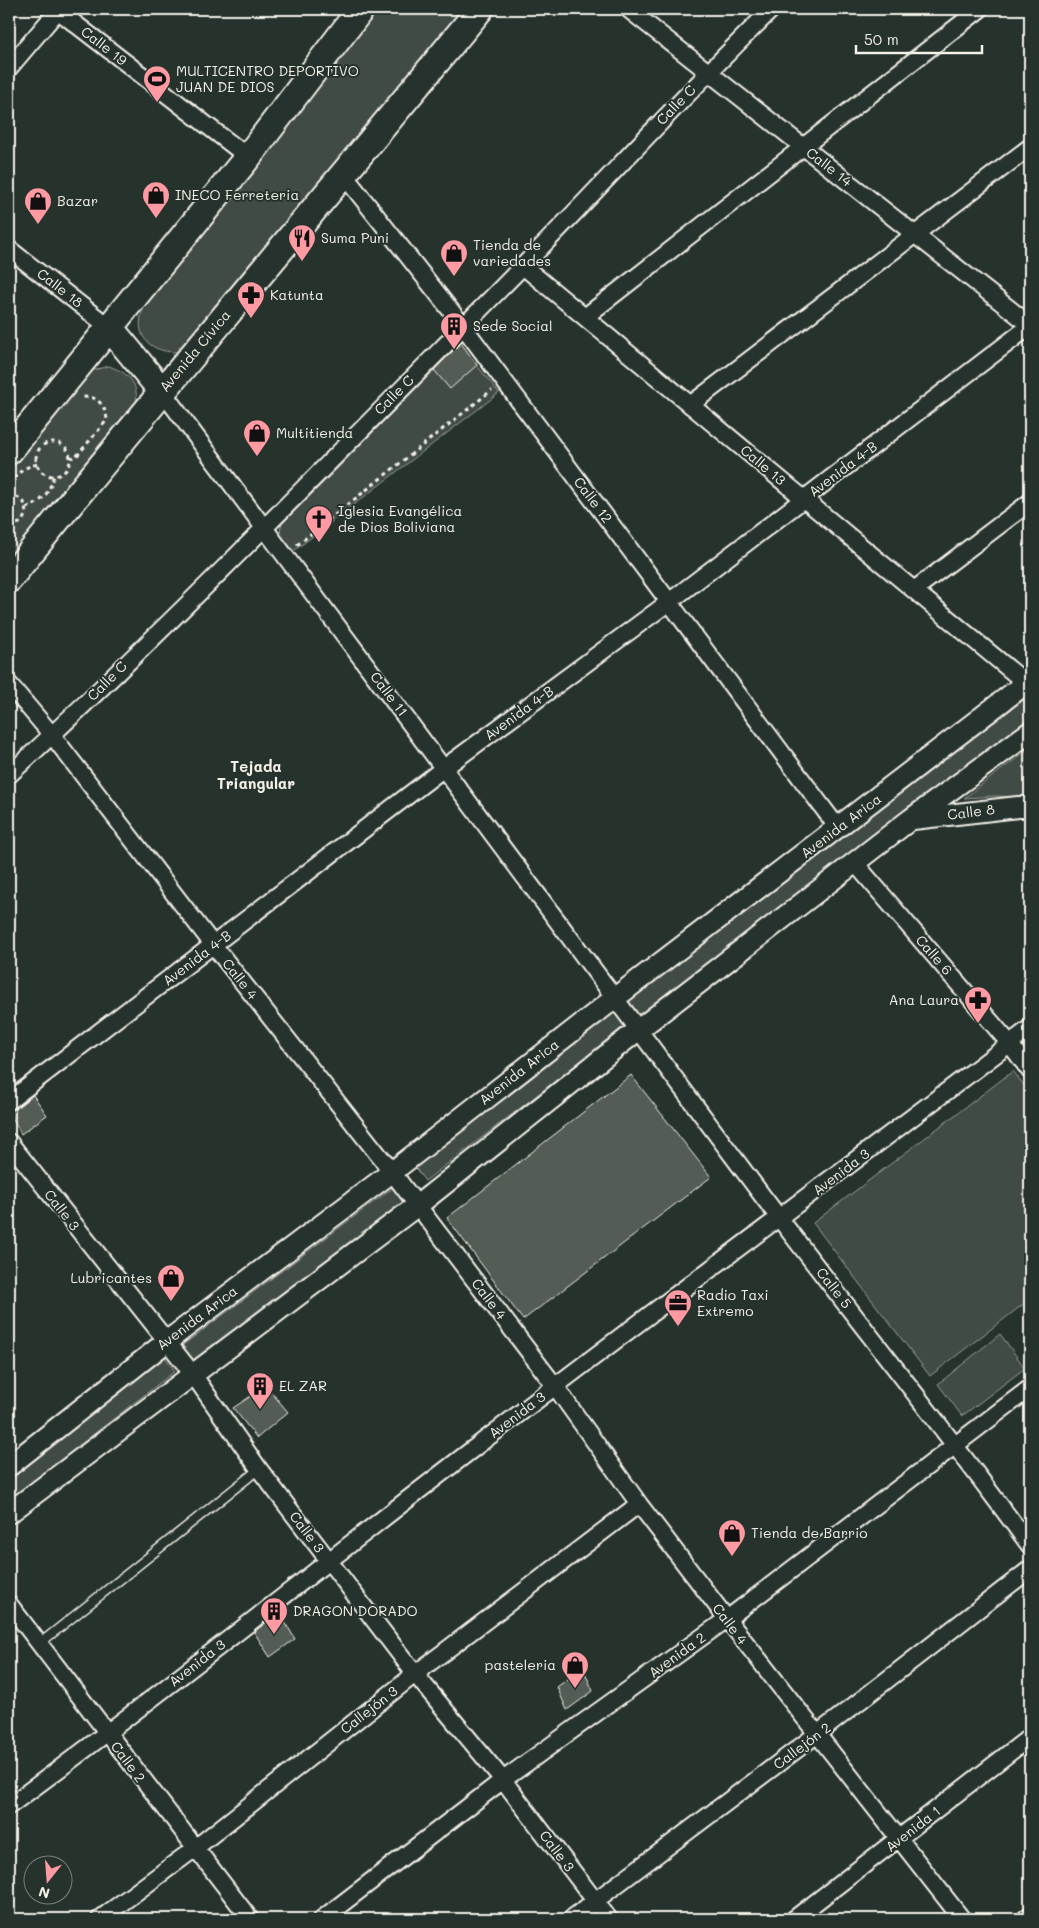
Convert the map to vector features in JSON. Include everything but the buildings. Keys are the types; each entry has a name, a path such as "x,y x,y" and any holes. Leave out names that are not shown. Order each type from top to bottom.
{"main road":[{"path":"9,451 248,157 361,9"},
{"name":"Avenida Cívica","path":"9,579 162,391 344,175 480,9"},
{"path":"110,328 162,391"}],"street":[{"name":"Calle 19","path":"58,9 248,157"},
{"path":"9,68 58,9"},
{"name":"Calle 14","path":"628,9 1030,326"},
{"name":"Calle C","path":"9,775 264,527 523,266 708,71 772,9"},
{"path":"584,317 980,9"},
{"path":"690,404 916,236 1030,147"},
{"name":"Calle 12","path":"344,175 463,326 838,828"},
{"name":"Calle 18","path":"9,249 110,328"},
{"name":"Calle 13","path":"523,266 914,590 1028,681"},
{"name":"Avenida 4-B","path":"9,1100 214,946 444,768 669,602 1030,326"},
{"name":"Calle 11","path":"162,391 638,1030"},
{"path":"914,590 1030,502"},
{"name":"Avenida Arica","path":"9,1466 166,1342 392,1172 1028,681"},
{"name":"Calle 4","path":"9,684 52,735 214,946 418,1205 555,1386 639,1504 726,1619 962,1919"},
{"path":"9,1513 192,1373 418,1205 638,1030 911,819 1030,732"},
{"name":"Calle 8","path":"911,819 1030,807"},
{"name":"Calle 6","path":"855,863 1010,1044 1030,1071"},
{"name":"Avenida 3","path":"9,1806 106,1734 329,1559 555,1386 1030,1028"},
{"name":"Calle 5","path":"638,1030 779,1218 956,1444 1030,1546"},
{"name":"Calle 3","path":"9,1142 192,1373 259,1469 415,1674 503,1780 609,1919"},
{"name":"Avenida 2","path":"322,1919 503,1780 726,1619 1030,1388"},
{"name":"Callejón 3","path":"100,1919 194,1849 415,1674 639,1504"},
{"name":"Callejón 2","path":"571,1919 816,1735 1030,1569"},
{"name":"Calle 2","path":"9,1604 106,1734 250,1919"},
{"name":"Avenida 1","path":"794,1919 1030,1737"},
{"path":"1025,1919 1030,1915"}],"lane":[{"path":"39,1644 259,1469"}],"path":[{"path":"285,555 504,381"},
{"path":"70,457 75,458 107,420 106,407 100,402 82,396 77,403"},
{"path":"50,435 50,442 37,453 38,464 44,473 54,475 68,468 70,457 66,447 50,442"},
{"path":"9,532 11,527 24,518 26,508 20,498 9,494 12,483 22,469 38,464"},
{"path":"26,508 33,506 46,496 54,475"}],"shaded area":[{"path":"377,9 466,9 179,352 160,350 153,346 147,341 140,328 143,309"},
{"path":"460,344 499,393 291,553 280,534 281,525"},
{"path":"109,366 125,374 134,384 136,406 134,415 9,560 9,462 86,372"},
{"path":"1030,695 1030,718 425,1181 414,1166"},
{"path":"1030,748 1030,798 996,796 964,798"},
{"path":"1013,1071 1030,1093 1030,1299 930,1376 813,1223"},
{"path":"395,1186 405,1200 190,1362 179,1348"},
{"path":"1000,1334 1025,1368 962,1416 938,1384"},
{"path":"165,1357 175,1371 9,1500 9,1479"}],"place":[{"name":"MULTICENTRO DEPORTIVO JUAN DE DIOS","path":"157,103"},
{"name":"INECO Ferreteria","path":"156,219"},
{"name":"Bazar","path":"38,225"},
{"name":"Suma Puni","path":"302,262"},
{"name":"Tienda de variedades","path":"454,277"},
{"name":"Katunta","path":"251,319"},
{"name":"Sede Social","path":"454,350"},
{"name":"Multitienda","path":"257,457"},
{"name":"Iglesia Evangélica de Dios Boliviana","path":"319,543"},
{"name":"Ana Laura","path":"978,1024"},
{"name":"Lubricantes","path":"171,1302"},
{"name":"Radio Taxi Extremo","path":"678,1327"},
{"name":"EL ZAR","path":"260,1410"},
{"name":"Tienda de Barrio","path":"732,1557"},
{"name":"DRAGON DORADO","path":"274,1635"},
{"name":"pasteleria","path":"575,1689"}],"district":[{"name":"Tejada Triangular","path":"256,776"}]}
